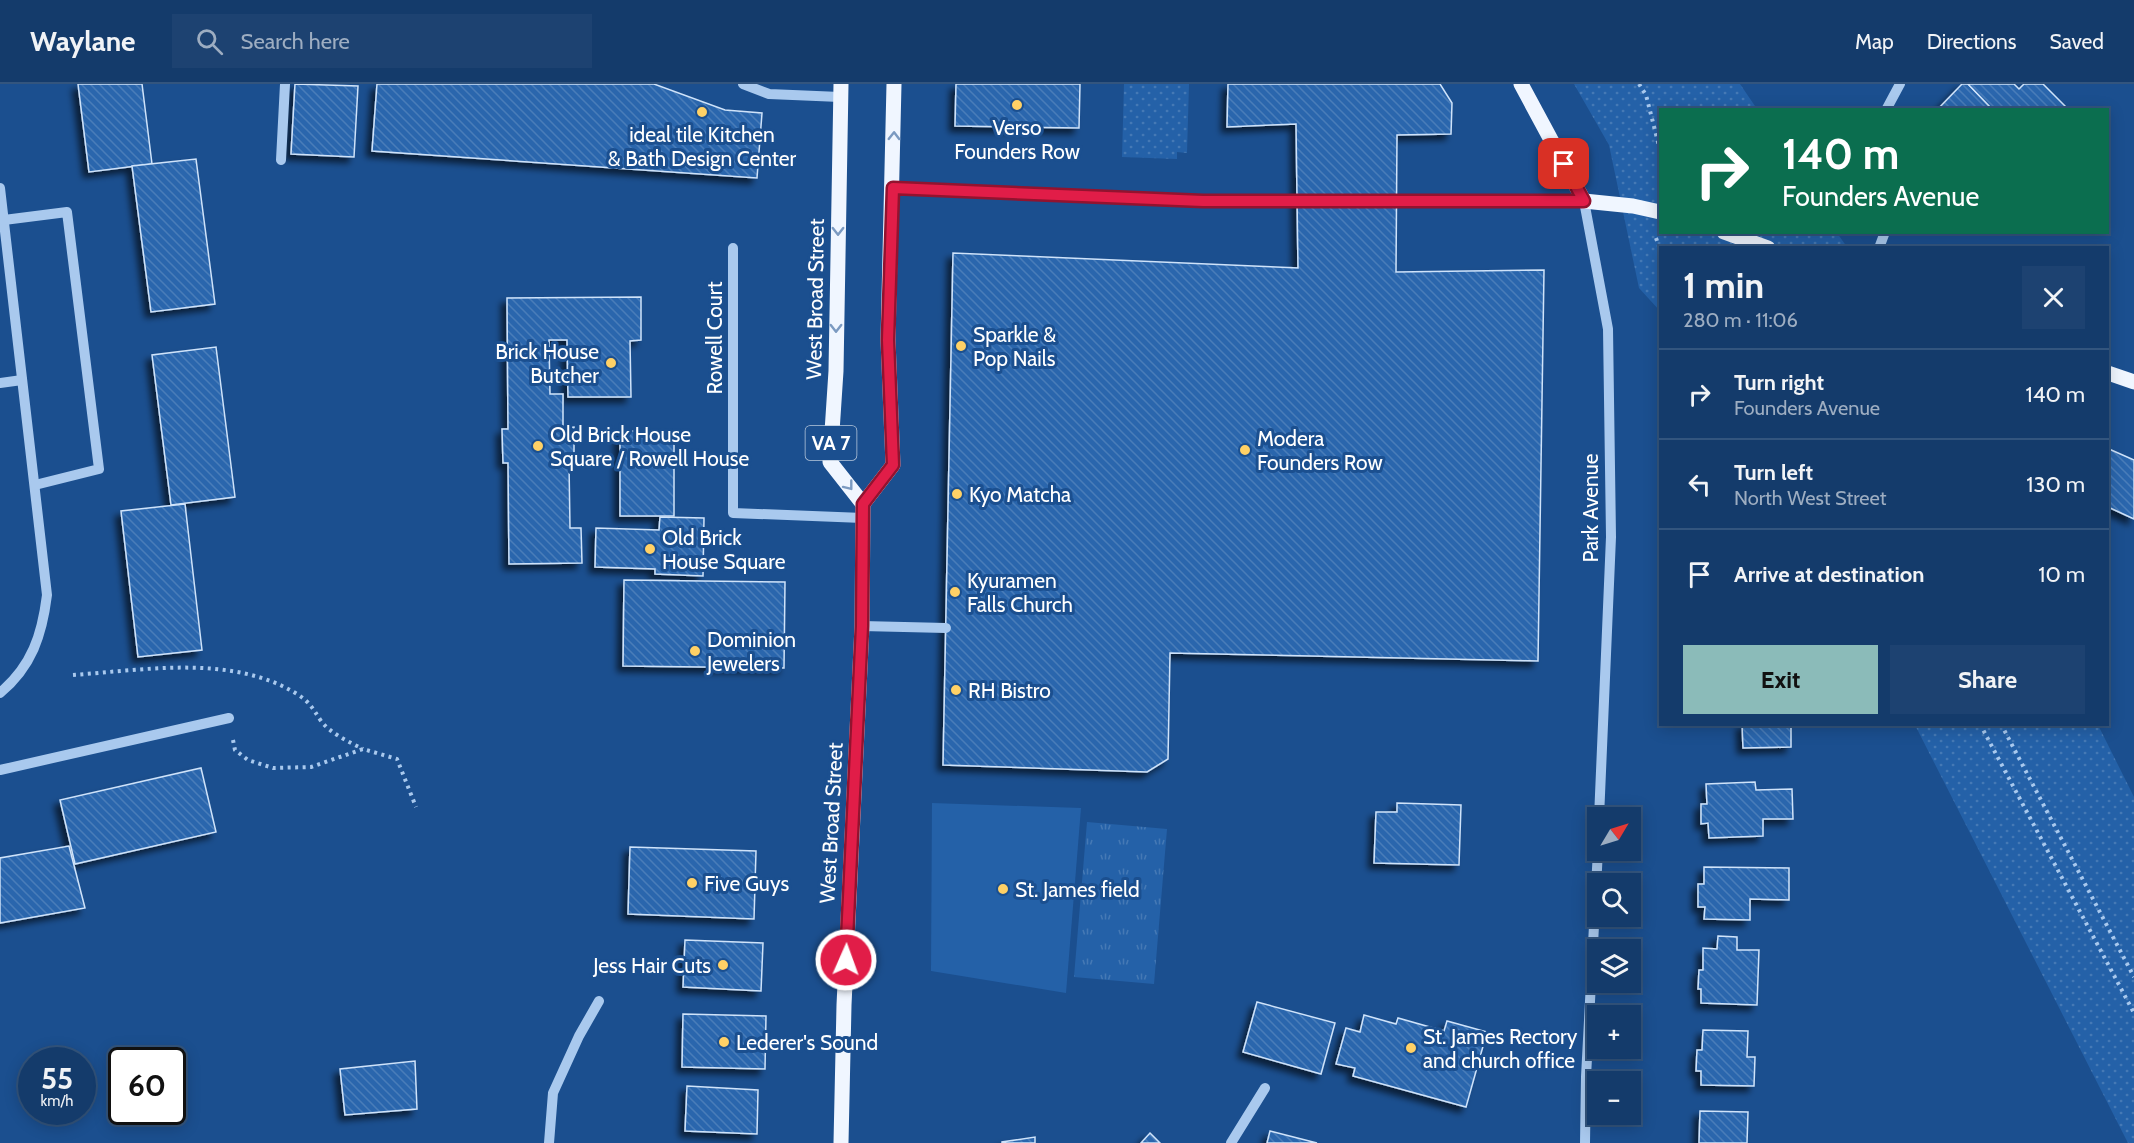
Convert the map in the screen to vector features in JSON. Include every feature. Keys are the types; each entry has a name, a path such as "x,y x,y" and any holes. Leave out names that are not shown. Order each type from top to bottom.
{"main road":[{"path":"863,511 893,465 888,340 894,84"},
{"path":"1521,84 1584,201 1633,206 1659,212"},
{"name":"West Broad Street","path":"840,91 836,351 830,462 863,511 862,626 844,993 841,1143"},
{"path":"1730,234 1762,246"},
{"path":"2109,373 2134,382"}],"street":[{"path":"281,160 285,84"},
{"path":"743,84 769,94 840,91"},
{"path":"1887,108 1900,84"},
{"path":"0,188 47,595 43,627 34,653 15,680 0,693"},
{"path":"893,188 1203,201 1584,201"},
{"name":"Park Avenue","path":"1584,201 1598,265 1608,341 1611,537 1599,807"},
{"path":"4,220 67,212 99,469 35,485"},
{"name":"Rowell Court","path":"733,248 733,513 863,511"},
{"path":"0,383 22,380"},
{"path":"862,626 946,628"},
{"path":"0,770 229,718"},
{"path":"1585,1143 1586,1077 1597,861"},
{"path":"549,1143 553,1093 579,1036 599,1001"},
{"path":"1231,1143 1265,1088"}],"path":[{"path":"1640,84 1646,95 1659,146"},
{"path":"73,675 184,668 252,674 295,693 313,705 322,722 363,749 397,759 416,807"},
{"path":"229,718 235,750 248,760 273,768 311,767 363,749"},
{"path":"1981,726 2134,1013"},
{"path":"2002,726 2134,976"}],"green space":[{"path":"1124,84 1189,84 1187,153 1177,152 1177,159 1122,157"},
{"path":"1574,84 1740,84 1756,108 1659,108 1659,234 1838,234 1846,246 1659,246 1659,310 1639,288 1609,145"},
{"path":"1916,726 2098,726 2134,797 2134,1143 2128,1143"},
{"name":"St. James field","path":"932,803 1081,808 1066,993 931,971"},
{"path":"1087,822 1167,829 1154,984 1074,977"}],"building":[{"path":"78,84 142,84 152,164 89,172"},
{"path":"295,84 358,86 354,157 291,154"},
{"path":"377,84 654,84 725,110 762,113 757,178 372,151"},
{"name":"Verso Founders Row","path":"956,84 1080,84 1079,128 955,126"},
{"name":"Modera Founders Row","path":"1228,84 1440,84 1452,103 1451,134 1397,135 1396,272 1544,270 1538,661 1170,653 1168,759 1147,772 943,765 953,253 1298,268 1296,124 1227,127"},
{"path":"1962,84 1968,84 1991,108 1939,108"},
{"path":"1968,84 2014,84 2019,89 2024,84 2043,84 2065,106 2063,108 1991,108"},
{"path":"196,159 215,304 151,312 132,166"},
{"name":"Old Brick House Square / Rowell House","path":"641,297 641,340 630,341 631,397 568,397 567,340 549,340 550,394 563,394 563,428 574,427 574,463 569,463 570,528 581,528 582,563 509,564 508,463 503,463 502,429 508,429 507,298"},
{"path":"216,347 235,497 171,505 152,355"},
{"path":"620,431 674,431 674,516 620,516"},
{"path":"2109,449 2134,460 2134,519 2109,507"},
{"path":"185,504 202,650 138,657 121,511"},
{"name":"Old Brick House Square","path":"660,517 704,518 703,576 655,574 655,569 595,567 596,528 659,530"},
{"path":"624,580 785,582 784,668 623,666"},
{"path":"1742,726 1791,726 1791,747 1743,748"},
{"path":"201,768 216,832 75,864 60,800"},
{"path":"1755,782 1756,790 1792,789 1793,819 1763,819 1763,836 1709,838 1708,823 1701,824 1701,804 1707,804 1706,784"},
{"path":"1397,803 1461,805 1459,865 1374,863 1376,812 1397,812"},
{"path":"69,846 85,908 0,923 0,858"},
{"name":"Five Guys","path":"630,847 756,851 754,919 628,914"},
{"path":"1704,867 1789,868 1789,900 1750,899 1750,920 1704,919 1705,907 1698,907 1698,884 1704,884"},
{"path":"1718,936 1737,937 1737,950 1759,950 1757,1005 1701,1003 1701,989 1698,989 1699,970 1703,970 1703,948 1717,949"},
{"name":"Jess Hair Cuts","path":"685,940 763,943 761,991 683,987"},
{"path":"1257,1002 1335,1023 1321,1074 1243,1052"},
{"name":"Lederer's Sound","path":"683,1014 766,1016 765,1069 682,1067"},
{"name":"St. James Rectory and church office","path":"1364,1015 1396,1024 1398,1018 1444,1031 1447,1021 1487,1032 1466,1107 1353,1076 1355,1068 1336,1064 1346,1028 1360,1032"},
{"path":"1703,1030 1748,1031 1747,1057 1755,1057 1754,1086 1701,1085 1701,1071 1696,1071 1697,1050 1702,1050"},
{"path":"415,1061 417,1109 345,1115 340,1069"},
{"path":"687,1086 758,1090 757,1134 685,1131"},
{"path":"1700,1111 1748,1112 1747,1143 1699,1143"},
{"path":"1270,1131 1317,1143 1267,1143"},
{"path":"1150,1133 1160,1143 1141,1143"},
{"path":"1035,1137 1035,1143 1002,1143 1002,1142"}],"place":[{"name":"Verso Founders Row","path":"1017,105"},
{"name":"ideal tile Kitchen & Bath Design Center","path":"702,112"},
{"name":"Sparkle & Pop Nails","path":"961,346"},
{"name":"Brick House Butcher","path":"611,363"},
{"name":"Old Brick House Square / Rowell House","path":"538,446"},
{"name":"Modera Founders Row","path":"1245,450"},
{"name":"Kyo Matcha","path":"957,494"},
{"name":"Old Brick House Square","path":"650,549"},
{"name":"Kyuramen Falls Church","path":"955,592"},
{"name":"Dominion Jewelers","path":"695,651"},
{"name":"RH Bistro","path":"956,690"},
{"name":"Five Guys","path":"692,883"},
{"name":"St. James field","path":"1003,889"},
{"name":"Jess Hair Cuts","path":"723,965"},
{"name":"Lederer's Sound","path":"724,1042"},
{"name":"St. James Rectory and church office","path":"1411,1048"}],"route":[{"path":"846,960 857,691 862,626 863,504 893,465 888,340 893,188 1203,201 1524,203 1584,201 1564,164"}]}
